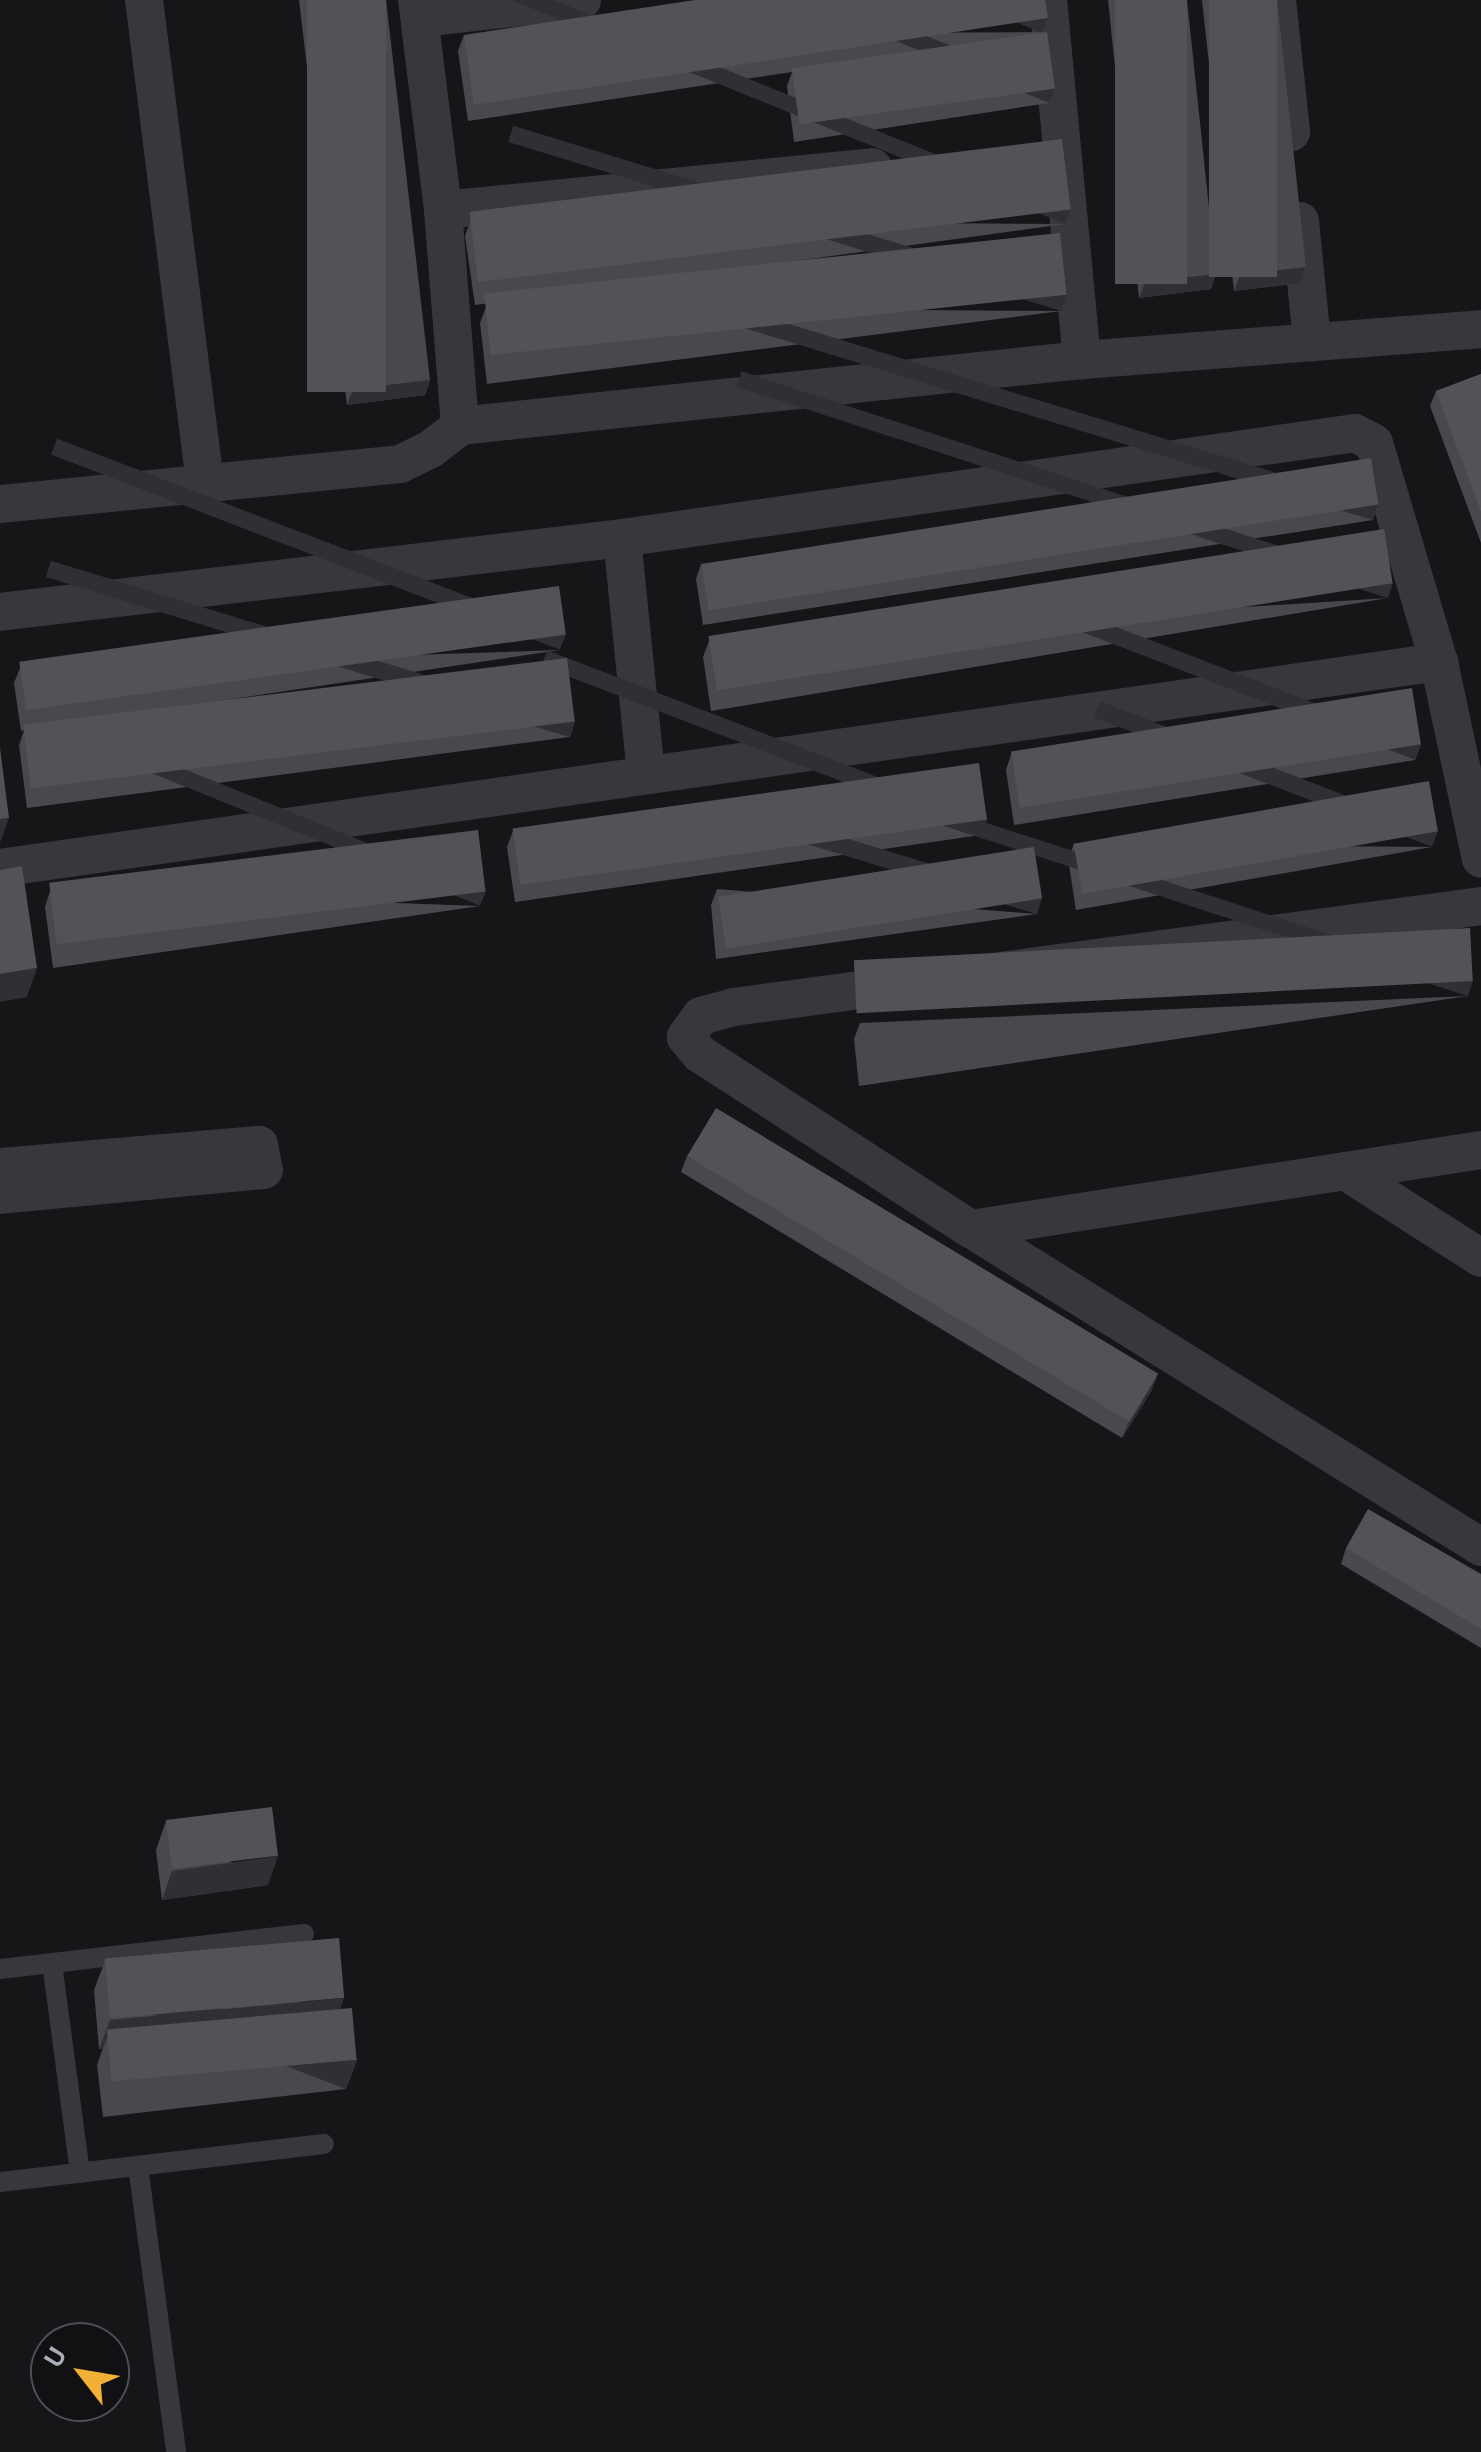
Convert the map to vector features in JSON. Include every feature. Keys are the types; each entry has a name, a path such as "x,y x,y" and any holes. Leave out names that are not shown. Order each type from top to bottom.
{"street":[{"path":"144,0 204,480"},
{"path":"460,426 443,210 419,9 582,0"},
{"path":"1048,0 1082,360"},
{"path":"1277,0 1312,342"},
{"path":"1026,151 1064,147"},
{"path":"443,210 909,163"},
{"path":"0,504 204,480 400,464 431,449 460,426 1082,360 1481,329"},
{"path":"0,612 622,538 1356,433 1374,443 1439,662 1475,804 1481,859"},
{"path":"622,538 646,773"},
{"path":"0,868 1439,662"},
{"path":"1481,906 734,1008 708,1013 690,1027 686,1037 700,1054 971,1230 1481,1546"},
{"path":"0,1167 259,1145 264,1170 0,1195"},
{"path":"971,1230 1481,1150"},
{"path":"1345,1170 1481,1258"}],"lane":[{"path":"0,1968 304,1934"},
{"path":"52,1962 80,2172"},
{"path":"0,2182 324,2144"},
{"path":"138,2166 176,2452"}],"building":[{"path":"307,0 386,0 386,392 307,392"},
{"path":"695,0 1045,0 1048,18 474,105 464,35"},
{"path":"1115,0 1187,0 1187,284 1115,284"},
{"path":"1209,0 1277,0 1277,277 1209,277"},
{"path":"1047,32 1055,88 799,124 792,68"},
{"path":"1062,139 1071,209 478,282 469,212"},
{"path":"1060,233 1066,295 491,355 484,294"},
{"path":"1481,374 1481,512 1436,391"},
{"path":"1371,458 1378,504 709,610 701,564"},
{"path":"1384,529 1393,583 717,690 708,636"},
{"path":"559,586 566,635 26,710 19,662"},
{"path":"567,658 575,722 31,788 23,725"},
{"path":"1412,688 1421,744 1020,808 1011,752"},
{"path":"0,748 9,818 0,819"},
{"path":"979,763 987,819 521,885 513,829"},
{"path":"1429,781 1438,831 1082,894 1073,844"},
{"path":"478,830 486,892 57,944 49,883"},
{"path":"1034,847 1042,898 726,948 718,897"},
{"path":"22,866 37,968 0,974 0,870"},
{"path":"1470,928 1473,981 857,1013 854,960"},
{"path":"716,1108 1158,1374 1129,1422 687,1156"},
{"path":"1368,1509 1481,1574 1481,1629 1346,1548"},
{"path":"272,1807 278,1856 172,1869 166,1820"},
{"path":"339,1938 344,1998 110,2018 105,1958"},
{"path":"352,2008 357,2060 111,2081 107,2029"}]}
